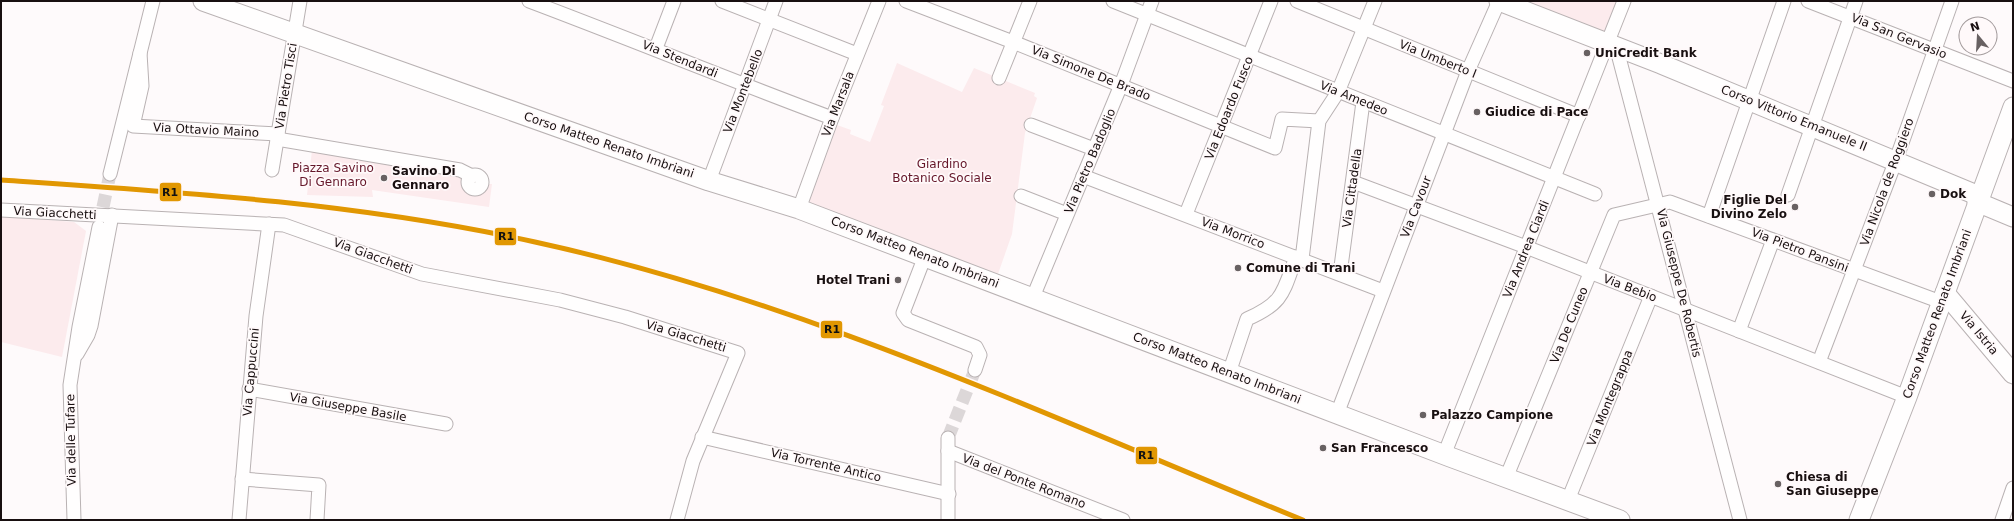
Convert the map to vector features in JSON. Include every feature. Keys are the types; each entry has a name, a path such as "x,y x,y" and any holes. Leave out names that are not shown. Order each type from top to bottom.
{"street":[{"path":"110,174 154,1"},
{"name":"Corso Matteo Renato Imbriani","path":"203,1 708,181 799,208 1228,373 1444,455 1568,500 1589,514 1620,520"},
{"name":"Via Pietro Tisci","path":"272,170 300,1"},
{"name":"Via Stendardi","path":"528,1 560,6 745,86 832,118"},
{"path":"656,48 674,1"},
{"path":"722,1 857,54"},
{"name":"Via Montebello","path":"708,181 776,1"},
{"name":"Via Marsala","path":"799,208 832,118 879,1"},
{"name":"Via Simone De Brado","path":"906,1 1014,42 1275,148 1282,119 1319,121"},
{"path":"1000,78 1030,1"},
{"name":"Via Amedeo","path":"1114,1 1595,194"},
{"name":"Via Pietro Badoglio","path":"1033,297 1121,85 1152,1"},
{"name":"Via Edoardo Fusco","path":"1186,214 1271,1"},
{"name":"Via Umberto I","path":"1297,1 1579,116"},
{"path":"1228,373 1247,319 1267,310 1281,295 1299,258 1319,121 1338,92 1375,1"},
{"name":"Corso Vittorio Emanuele II","path":"1499,1 1612,44 1896,160 2013,217"},
{"name":"Via Cavour","path":"1337,414 1468,71 1499,1"},
{"name":"Via Andrea Ciardi","path":"1444,455 1579,116 1612,44 1624,1"},
{"path":"1709,216 1784,1"},
{"name":"Via San Gervasio","path":"1808,1 2013,81"},
{"path":"1788,195 1814,126 1856,1"},
{"name":"Via Nicola de Roggiero","path":"1819,362 1855,271 1896,160 1952,1"},
{"name":"Via Giuseppe De Robertis","path":"1612,44 1659,205 1684,309 1740,520"},
{"name":"Via Ottavio Maino","path":"140,52 142,86 133,126 278,137 460,170 472,176"},
{"name":"Via Cittadella","path":"1340,274 1363,102"},
{"name":"Corso Matteo Renato Imbriani","path":"1860,520 1907,397 1978,199 2013,107"},
{"path":"1031,125 1094,149"},
{"name":"Via Morrico","path":"1083,176 1186,214 1383,291"},
{"name":"Via Bebio","path":"1353,182 1526,247 1907,397"},
{"path":"1021,196 1067,214"},
{"name":"Via Pietro Pansini","path":"1659,205 1670,202 1855,271 1943,297"},
{"name":"Via De Cuneo","path":"1506,478 1614,215 1659,205"},
{"name":"Via Giacchetti","path":"1,210 112,215 237,224 269,224 292,227 422,274 560,300 625,317 738,352 702,437"},
{"name":"Via delle Tufare","path":"73,361 88,335 91,326 112,215"},
{"name":"Via Cappuccini","path":"239,520 256,316 269,224"},
{"name":"Via delle Tufare","path":"74,520 69,406 73,361 99,227"},
{"path":"1739,332 1773,240"},
{"path":"925,256 905,308 905,317 908,320 976,347 980,355 975,370"},
{"name":"Via Montegrappa","path":"1568,500 1651,296"},
{"name":"Via Istria","path":"1943,297 2012,372"},
{"name":"Via Giuseppe Basile","path":"249,389 446,424"},
{"path":"677,520 693,461 702,437"},
{"name":"Via Torrente Antico","path":"702,437 949,494"},
{"name":"Via del Ponte Romano","path":"949,494 948,444 1124,520"},
{"path":"242,479 319,485 317,520"},
{"path":"2002,520 2013,488"},
{"path":"948,520 949,494"}],"green space":[{"path":"1516,1 1619,1 1608,29 1603,33"},
{"name":"Giardino Botanico Sociale","path":"897,63 962,92 974,68 1035,93 1034,96 1037,98 1025,133 1012,234 998,274 804,203 837,125 851,130 850,134 870,142 884,106 881,105"},
{"name":"Piazza Savino Di Gennaro","path":"312,150 460,174 466,192 473,195 484,193 488,184 492,184 489,207 372,190 373,197 307,195"},
{"path":"1,216 74,222 86,231 62,357 1,342"}],"tunnel":[{"path":"99,226 110,174"},
{"path":"948,438 975,370"}],"transit line":[{"name":"R1","path":"1,180 135,189 336,208 469,229 535,242 634,266 732,296 925,364 1303,520"}],"place":[{"name":"UniCredit Bank","path":"1587,53"},
{"name":"Giudice di Pace","path":"1477,112"},
{"name":"Savino Di Gennaro","path":"384,178"},
{"name":"Dok","path":"1932,194"},
{"name":"Figlie Del Divino Zelo","path":"1795,207"},
{"name":"Comune di Trani","path":"1238,268"},
{"name":"Hotel Trani","path":"898,280"},
{"name":"Palazzo Campione","path":"1423,415"},
{"name":"San Francesco","path":"1323,448"},
{"name":"Chiesa di San Giuseppe","path":"1778,484"}]}
